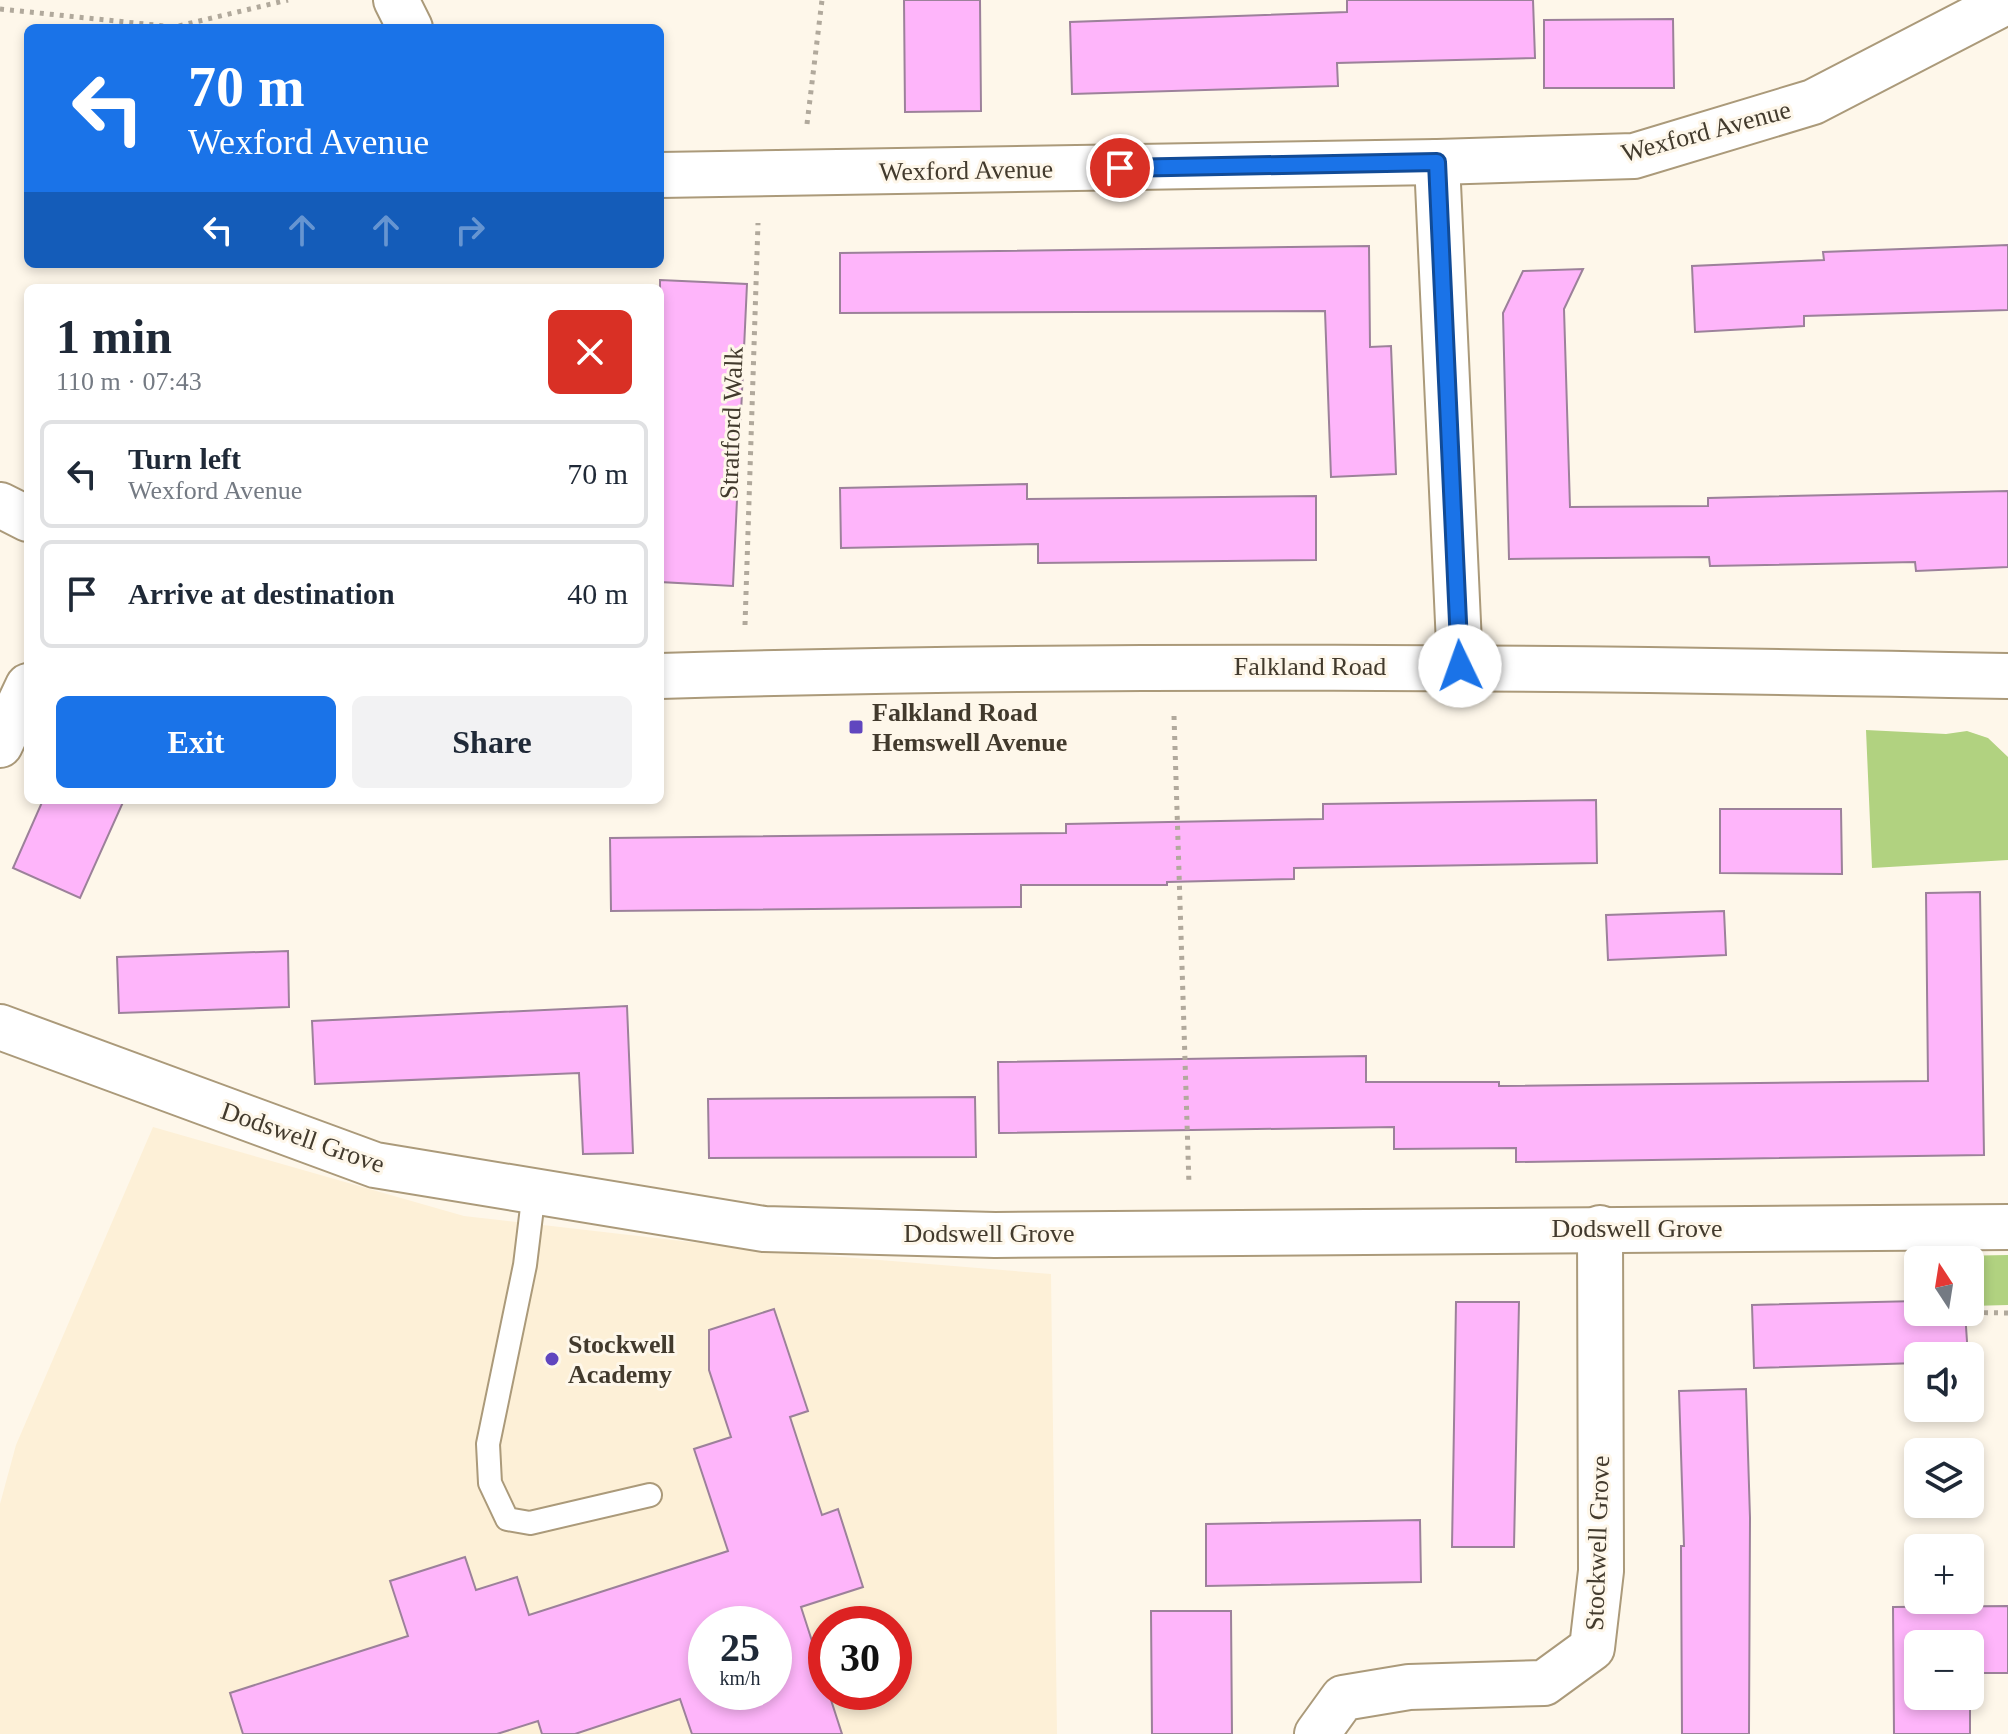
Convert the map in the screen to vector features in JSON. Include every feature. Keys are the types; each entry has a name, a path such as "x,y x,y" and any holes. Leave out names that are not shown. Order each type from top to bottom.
{"street":[{"path":"396,0 408,24"},
{"name":"Wexford Avenue","path":"664,175 1634,156 1813,102 2008,1"},
{"path":"1437,162 1460,666"},
{"path":"0,505 24,517"},
{"name":"Falkland Road","path":"664,676 1172,667 1460,666 2008,676"},
{"path":"0,745 24,694"},
{"name":"Dodswell Grove","path":"0,1027 375,1165 764,1229 995,1235 2008,1227"},
{"name":"Stockwell Grove","path":"1317,1734 1343,1698 1409,1687 1544,1683 1592,1648 1601,1571 1600,1228"}],"lane":[{"path":"534,1191 525,1265 488,1444 490,1483 507,1519 530,1523 650,1495"}],"path":[{"path":"187,24 288,0"},
{"path":"803,173 822,0"},
{"path":"0,9 145,24"},
{"name":"Stratford Walk","path":"743,673 759,174"},
{"path":"1172,667 1190,1233"},
{"path":"1984,1313 2008,1313"}],"shaded area":[{"name":"Stockwell Academy","path":"153,1127 464,1216 769,1251 1051,1274 1057,1734 0,1734 0,1504 16,1445"}],"green space":[{"path":"1866,730 1946,734 1967,731 1988,738 2008,757 2008,860 1872,868"},
{"path":"1984,1255 2008,1255 2008,1305 1984,1306"}],"building":[{"path":"904,0 980,0 981,111 905,112"},
{"path":"1347,0 1533,0 1535,58 1337,63 1338,86 1072,94 1070,22 1347,12"},
{"path":"1673,19 1674,88 1544,88 1544,20"},
{"path":"2008,245 2008,310 1804,316 1804,326 1695,332 1692,266 1824,260 1823,252"},
{"path":"1369,246 1370,347 1391,346 1396,474 1331,477 1325,311 840,313 840,253"},
{"path":"1583,269 1564,309 1570,507 1708,506 1708,498 2008,491 2008,567 1916,571 1915,562 1710,566 1709,557 1509,559 1503,313 1523,271"},
{"path":"660,280 747,284 733,586 664,582 664,284 660,284"},
{"path":"1027,484 1027,499 1316,496 1316,560 1038,563 1038,544 841,548 840,488"},
{"path":"1596,800 1597,863 1294,868 1294,879 1167,882 1167,885 1021,885 1021,907 611,911 610,838 1066,833 1066,824 1323,819 1323,804"},
{"path":"41,804 122,804 80,898 13,868"},
{"path":"1720,809 1841,809 1842,874 1720,873"},
{"path":"1980,892 1984,1155 1516,1162 1516,1148 1394,1149 1394,1127 999,1133 998,1062 1366,1056 1366,1082 1499,1082 1499,1086 1928,1081 1926,893"},
{"path":"1724,911 1726,955 1608,960 1606,915"},
{"path":"288,951 289,1007 119,1013 117,957"},
{"path":"627,1006 633,1153 583,1154 579,1073 315,1084 312,1021"},
{"path":"975,1097 976,1157 709,1158 708,1099"},
{"path":"1904,1301 1904,1326 1966,1326 1967,1342 1904,1342 1904,1363 1754,1368 1752,1305"},
{"path":"1456,1302 1519,1302 1514,1547 1452,1547"},
{"path":"774,1309 808,1411 790,1417 822,1515 838,1509 863,1587 801,1607 808,1629 808,1710 834,1710 842,1734 692,1734 680,1699 575,1734 542,1734 538,1721 497,1734 243,1734 230,1693 408,1636 390,1581 465,1557 476,1590 517,1577 529,1615 728,1551 694,1449 731,1437 709,1370 709,1330"},
{"path":"1746,1389 1750,1518 1749,1734 1682,1734 1681,1546 1684,1546 1679,1391"},
{"path":"1420,1520 1421,1582 1206,1586 1206,1524"},
{"path":"1984,1606 2008,1606 2008,1673 1984,1673 1984,1630 1904,1630 1904,1710 1970,1710 1970,1734 1894,1734 1893,1607 1904,1607 1904,1614 1984,1614"},
{"path":"1151,1611 1231,1611 1232,1734 1152,1734"}],"place":[{"name":"Falkland Road Hemswell Avenue","path":"856,727"},
{"name":"Stockwell Academy","path":"552,1359"}],"route":[{"path":"1120,168 1437,162 1460,666"}]}
